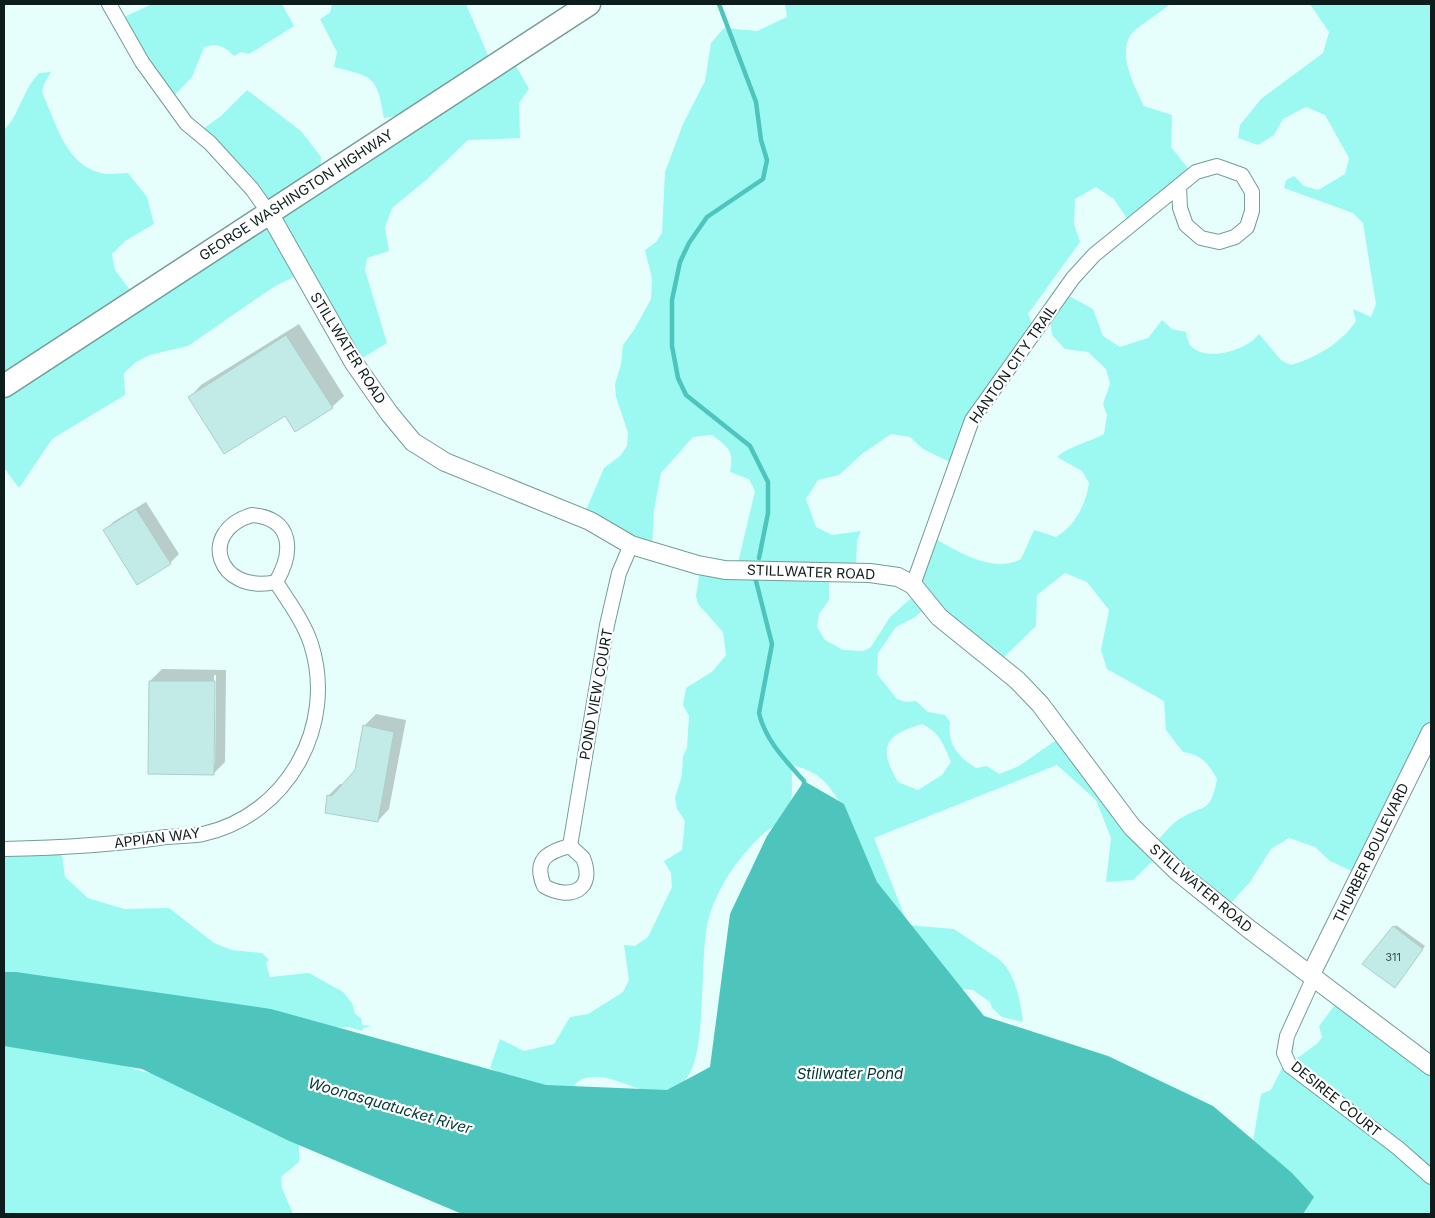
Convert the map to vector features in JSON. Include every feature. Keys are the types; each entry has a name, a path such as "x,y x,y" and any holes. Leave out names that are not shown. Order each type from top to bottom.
{"main road":[{"name":"GEORGE WASHINGTON HIGHWAY","path":"4,386 589,4"}],"street":[{"path":"109,4 142,62 186,123 222,156 252,189 268,213"},
{"path":"1217,166 1242,175 1252,192 1252,211 1247,227 1235,237 1219,242 1201,238 1186,225 1180,208 1179,186 1196,172 1217,166"},
{"name":"HANTON CITY TRAIL","path":"913,585 972,420 1073,278 1094,255 1179,186"},
{"name":"STILLWATER ROAD","path":"268,213 354,363 389,414 413,442 445,462 590,521 631,545 698,565 725,570 870,573 898,577 913,585 938,616 1017,680 1040,704 1132,827 1147,843 1188,881 1431,1066"},
{"path":"252,515 265,516 276,522 284,531 288,545 288,558 276,582 253,583 237,580 221,561 220,547 224,535 230,525 238,519 252,515"},
{"name":"POND VIEW COURT","path":"570,846 607,626 619,573 631,545"},
{"name":"APPIAN WAY","path":"4,849 81,847 203,834 248,816 280,791 294,772 312,734 317,710 318,684 310,642 276,582"},
{"name":"THURBER BOULEVARD","path":"1313,975 1431,732"},
{"name":"DESIREE COURT","path":"1313,975 1287,1036 1284,1053 1290,1066 1398,1148 1431,1177"}],"shaded area":[{"path":"152,4 282,4 294,26 249,54 241,52 234,56 220,46 204,47 192,77 167,103 118,20"},
{"path":"332,4 466,4 488,55 486,57 493,63 511,57 529,89 519,103 520,138 468,140 425,181 392,208 385,227 389,251 367,258 365,270 387,343 356,362 302,273 275,286 188,346 150,355 136,362 124,373 125,395 52,439 19,488 4,468 4,130 13,118 33,80 39,73 51,72 42,92 63,140 78,161 101,173 128,173 147,197 154,224 125,241 112,254 115,270 136,298 267,214 193,136 221,116 247,90 301,131 321,157 320,181 425,111 384,118 379,94 371,80 358,73 334,67 337,52 320,19 330,13"},
{"path":"785,4 1170,4 1137,28 1130,36 1126,52 1127,62 1132,81 1144,106 1172,115 1171,147 1194,176 1130,223 1114,199 1096,187 1075,199 1074,224 1080,242 1028,314 1035,330 952,463 923,449 910,437 891,434 862,454 839,475 818,480 806,499 816,527 832,535 861,531 857,540 856,569 829,570 829,600 819,614 817,627 825,640 843,650 863,651 871,647 890,617 918,592 932,537 975,559 998,564 1010,563 1021,559 1034,530 1056,537 1069,527 1078,514 1085,499 1089,483 1082,471 1057,457 1104,434 1107,415 1103,404 1110,384 1106,369 1088,352 1065,349 1052,335 1049,309 1062,292 1093,309 1103,336 1120,347 1148,338 1162,320 1172,329 1186,332 1192,347 1208,354 1217,354 1237,349 1246,345 1259,334 1282,361 1291,365 1319,354 1343,336 1356,321 1353,309 1371,317 1376,304 1363,223 1353,213 1284,188 1286,180 1294,176 1304,186 1318,190 1345,174 1349,158 1325,115 1306,107 1283,119 1274,135 1258,145 1238,138 1240,125 1261,99 1323,53 1329,32 1310,4 1431,4 1431,729 1358,874 1330,861 1315,847 1289,838 1271,849 1250,882 1229,905 1160,854 1133,880 1106,882 1111,838 1096,800 1057,765 874,838 908,925 954,929 1000,960 1014,980 1023,1022 1002,1017 992,1008 990,1002 973,990 942,987 883,927 839,801 830,787 820,777 808,770 792,765 792,796 788,814 764,833 746,852 723,884 712,908 705,937 697,1051 692,1068 685,1080 672,1088 660,1092 647,1091 610,1079 598,1077 585,1078 562,1097 546,1096 490,1068 500,1039 524,1051 554,1044 570,1017 588,1014 623,992 629,980 624,945 635,946 648,937 672,887 671,873 664,861 682,850 685,821 677,809 675,798 682,775 683,756 687,748 689,716 683,705 686,688 713,671 726,655 723,632 698,604 696,596 701,564 737,567 755,491 749,479 730,472 731,454 723,443 712,435 693,437 661,473 654,510 652,549 584,515 604,468 620,456 627,446 628,433 616,397 615,384 621,364 623,345 634,330 651,299 652,279 645,250 656,242 662,233 665,172 683,124 705,81 711,43 724,28 757,31 787,17","holes":["1065,573 1087,582 1109,610 1101,650 1107,669 1164,701 1166,730 1183,752 1195,755 1204,761 1211,768 1217,779 1209,803 1205,807 1175,822 1154,845 1065,734 1019,766 999,774 987,766 976,768 955,749 950,737 950,722 945,715 928,712 916,701 906,702 897,699 877,674 878,653 896,627 915,617 930,604 999,662 1036,626 1037,595","922,724 937,735 951,762 942,775 918,790 898,782 888,760 887,752 888,744 892,738 909,728"]},
{"path":"4,847 61,848 65,877 88,898 124,909 169,908 214,943 232,950 262,953 269,960 266,963 270,977 309,973 343,992 352,1003 355,1014 361,1018 362,1025 372,1026 363,1028 362,1031 349,1027 330,1028 4,981"},
{"path":"1341,997 1431,1064 1431,1214 1291,1214 1252,1147 1261,1094 1271,1090 1294,1044 1292,1062 1318,1043 1322,1037 1319,1026"},
{"path":"4,1044 83,1053 141,1071 185,1080 299,1143 299,1162 281,1177 282,1188 293,1214 4,1214"}],"water":[{"name":"Stillwater Pond","path":"804,781 844,804 877,882 984,1016 1108,1056 1213,1106 1292,1173 1314,1197 1303,1214 462,1214 287,1140 142,1069 4,1046 4,972 16,972 271,1009 546,1085 667,1090 710,1067 730,914 767,836"}],"building":[{"path":"286,335 333,408 295,432 285,416 224,454 188,397"},
{"path":"136,509 171,564 137,585 103,530"},
{"path":"149,681 215,681 214,775 148,774"},
{"path":"363,725 394,732 378,822 325,813 327,795 332,796 355,770"},
{"path":"1393,926 1423,949 1395,988 1362,964"}],"waterway":[{"path":"719,4 756,102 761,140 767,160 763,179 707,217 689,243 680,262 672,300 672,346 678,378 686,395 750,446 768,482 768,513 759,558"},
{"path":"755,577 772,644 759,713 771,741 783,758 804,781 804,785"}],"water label":[{"name":"Woonasquatucket River","path":"390,1106"}]}
